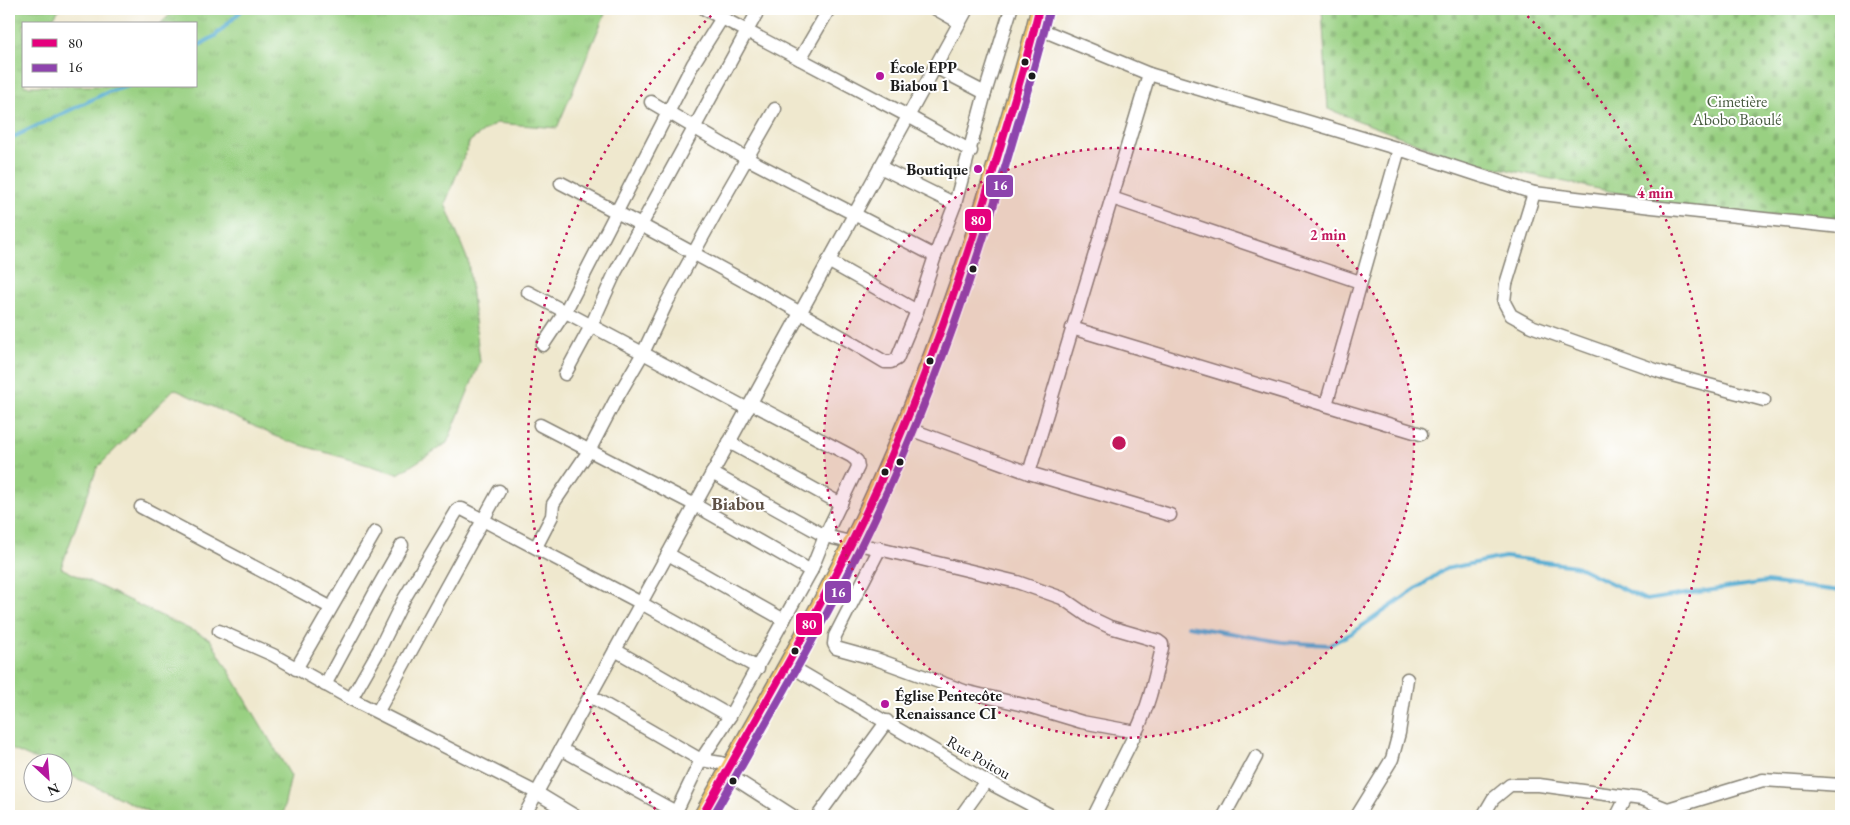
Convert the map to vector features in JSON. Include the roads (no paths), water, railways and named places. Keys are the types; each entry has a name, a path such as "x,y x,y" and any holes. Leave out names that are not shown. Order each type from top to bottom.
{"main road":[{"path":"702,816 824,597 904,427 928,368 956,290 996,166 1039,9"}],"street":[{"path":"705,9 971,151"},
{"path":"565,374 591,326 615,273 759,9"},
{"path":"800,59 829,9"},
{"path":"936,9 959,22"},
{"path":"524,816 967,9"},
{"path":"561,183 801,312 885,362 897,360 917,312 935,256 956,204 985,93 1011,9"},
{"path":"543,345 565,312 693,64 722,18"},
{"path":"1035,27 1149,74 1399,149 1534,193 1841,227"},
{"path":"935,67 985,93"},
{"path":"1029,473 1149,74"},
{"path":"651,102 746,158 935,256"},
{"path":"536,547 552,516 553,504 589,451 643,353 667,302 775,109"},
{"path":"1326,405 1399,149"},
{"path":"880,167 956,204"},
{"path":"1534,193 1506,284 1504,302 1511,315 1531,326 1661,372 1764,400"},
{"path":"1112,198 1360,282"},
{"path":"828,261 917,312"},
{"path":"528,292 643,353 851,456 857,461 858,467 811,571 758,668 701,760 675,814 561,749"},
{"path":"1072,328 1421,434"},
{"path":"540,425 695,505 811,571"},
{"path":"904,427 1029,473 1170,515"},
{"path":"729,442 841,504"},
{"path":"712,473 826,536 1017,582 1062,598 1092,618 1110,627 1158,641 1162,644 1155,680 1142,719 1094,816"},
{"path":"378,712 500,491"},
{"path":"141,507 330,607"},
{"path":"351,699 379,650 404,599 453,513 458,509 462,509 641,602 758,668"},
{"path":"296,669 374,532"},
{"path":"325,685 378,586 402,546"},
{"path":"880,548 835,636 834,644 836,648 876,659 964,691 1032,707 1082,722 1136,732"},
{"path":"668,554 784,620"},
{"path":"219,631 273,655 351,699 537,793 576,816"},
{"path":"615,650 730,716"},
{"name":"Rue Poitou","path":"787,664 887,721 986,781 1052,816"},
{"path":"1357,816 1392,759 1399,733 1408,679"},
{"path":"590,696 701,760 721,763 792,816"},
{"path":"818,816 887,721"},
{"path":"1224,816 1256,757"},
{"path":"1668,809 1763,780 1841,785"},
{"path":"960,816 986,781"},
{"path":"1483,816 1493,799 1510,785 1539,785 1642,799 1686,816"},
{"path":"1617,816 1626,798"}],"waterway":[{"path":"198,46 215,36 243,9"},
{"path":"9,139 108,92 121,88"},
{"path":"1188,626 1282,642 1329,645 1352,633 1445,569 1505,557 1576,566 1646,600 1766,582 1841,591"}],"place":[{"name":"École EPP Biabou 1","path":"880,76"},
{"name":"Boutique","path":"978,169"},
{"name":"Église Pentecôte Renaissance CI","path":"885,704"}],"district":[{"name":"Biabou","path":"738,504"}],"park label":[{"name":"Cimetière Abobo Baoulé","path":"1737,110"}]}
